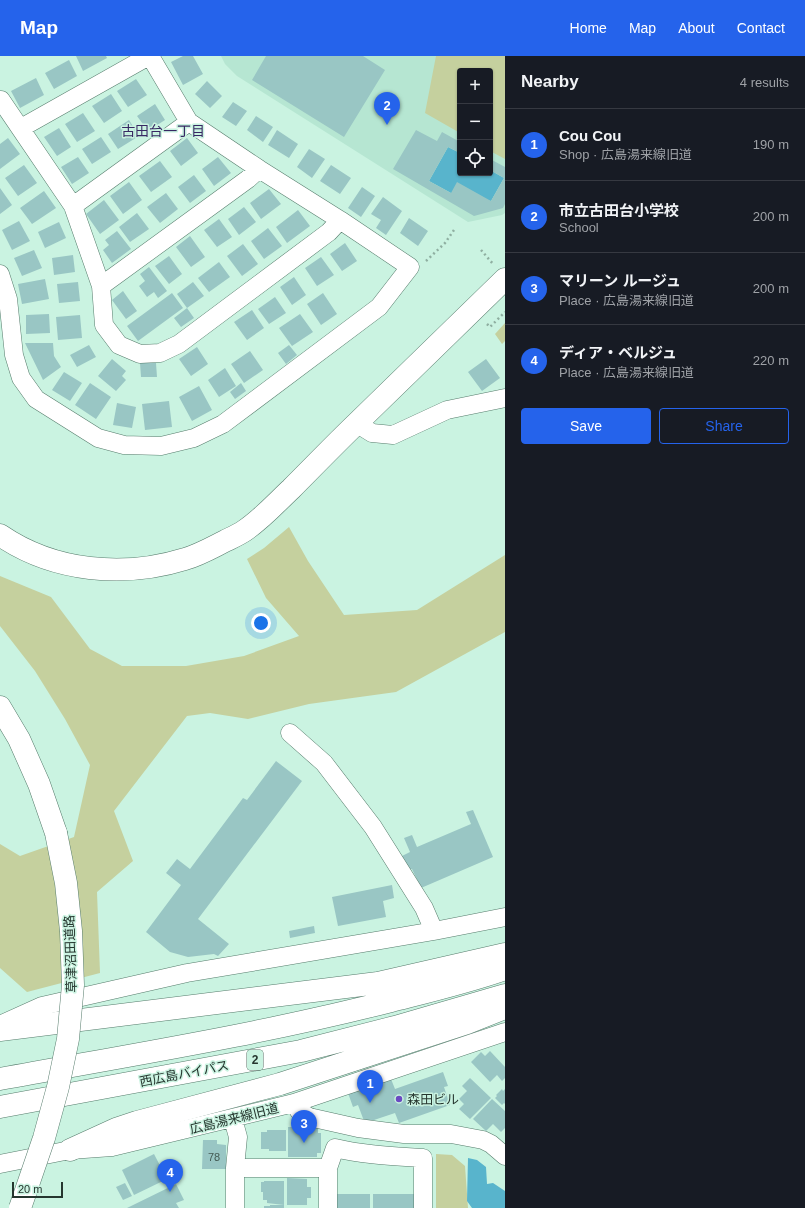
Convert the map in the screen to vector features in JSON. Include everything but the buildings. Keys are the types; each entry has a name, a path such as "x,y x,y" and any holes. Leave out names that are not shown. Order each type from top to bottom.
{"main road":[{"path":"0,535 44,558 67,565 92,569 118,570 146,568 186,559 217,545 245,530 268,511 356,423 505,279"},
{"name":"草津沼田道路","path":"0,707 18,739 39,784 56,833 66,883 71,931 73,985 68,1039 58,1087 44,1138 20,1208"},
{"path":"0,1030 378,983 505,954"},
{"name":"西広島バイパス","path":"0,1079 253,1032 363,1008 470,981 505,969"},
{"name":"西広島バイパス","path":"0,1107 301,1051 505,995"},
{"path":"70,1150 116,1129 280,1084 467,1023 505,1008"}],"street":[{"path":"0,274 8,299 14,354 21,378 36,399 98,438 124,444 161,446 194,438 223,424 379,307 410,267 189,122 149,56 21,128"},
{"path":"0,100 21,128 73,206 101,286 104,326 119,345 140,354 160,353 179,344 329,232 340,220"},
{"path":"73,206 189,122"},
{"path":"101,286 248,179 259,169"},
{"path":"356,423 372,433 393,434 447,410 505,398"},
{"path":"290,733 324,763 373,827 424,908 434,931"},
{"path":"0,1025 42,1006 187,973 434,931 505,917"},
{"path":"294,1103 505,1032"},
{"name":"広島湯来線旧道","path":"0,1164 70,1150 112,1147 294,1103 299,1111 309,1116 358,1128 404,1134 452,1134 483,1140 491,1144 505,1156"},
{"path":"233,1118 238,1137 235,1208"},
{"path":"328,1208 328,1168 335,1148 374,1154 423,1158 423,1208"},
{"path":"236,1168 328,1168"}],"path":[{"path":"410,267 423,263 445,244 454,230"},
{"path":"485,321 490,327 505,312"}],"shaded area":[{"path":"221,56 505,56 505,213 502,215 468,222 237,76 225,64"},
{"path":"436,56 505,56 505,159 493,153 493,68 457,68 457,131 425,113"},
{"path":"505,323 505,341 502,344 495,334"},
{"path":"289,527 308,561 344,615 417,610 505,555 505,632 396,692 309,704 248,719 210,713 187,716 114,811 133,861 97,892 100,973 27,992 0,968 0,844 20,856 74,837 90,765 65,719 35,671 0,626 0,576 51,597 90,649 122,666 186,666 244,656 299,636 266,598 247,559 264,548"},
{"path":"436,1154 452,1155 465,1166 468,1208 436,1208"}],"water":[{"path":"448,147 457,152 457,176 493,176 493,172 504,178 491,201 451,193 429,181"},
{"path":"468,1158 477,1160 486,1167 487,1184 493,1183 505,1191 505,1208 472,1208 467,1201"}],"place":[{"name":"市立古田台小学校","path":"387,125"},
{"name":"森田ビル","path":"399,1099"},
{"name":"Cou Cou","path":"370,1103"},
{"name":"マリーン ルージュ","path":"304,1143"},
{"name":"ディア・ベルジュ","path":"170,1192"}],"district":[{"name":"古田台一丁目","path":"163,131"}]}
